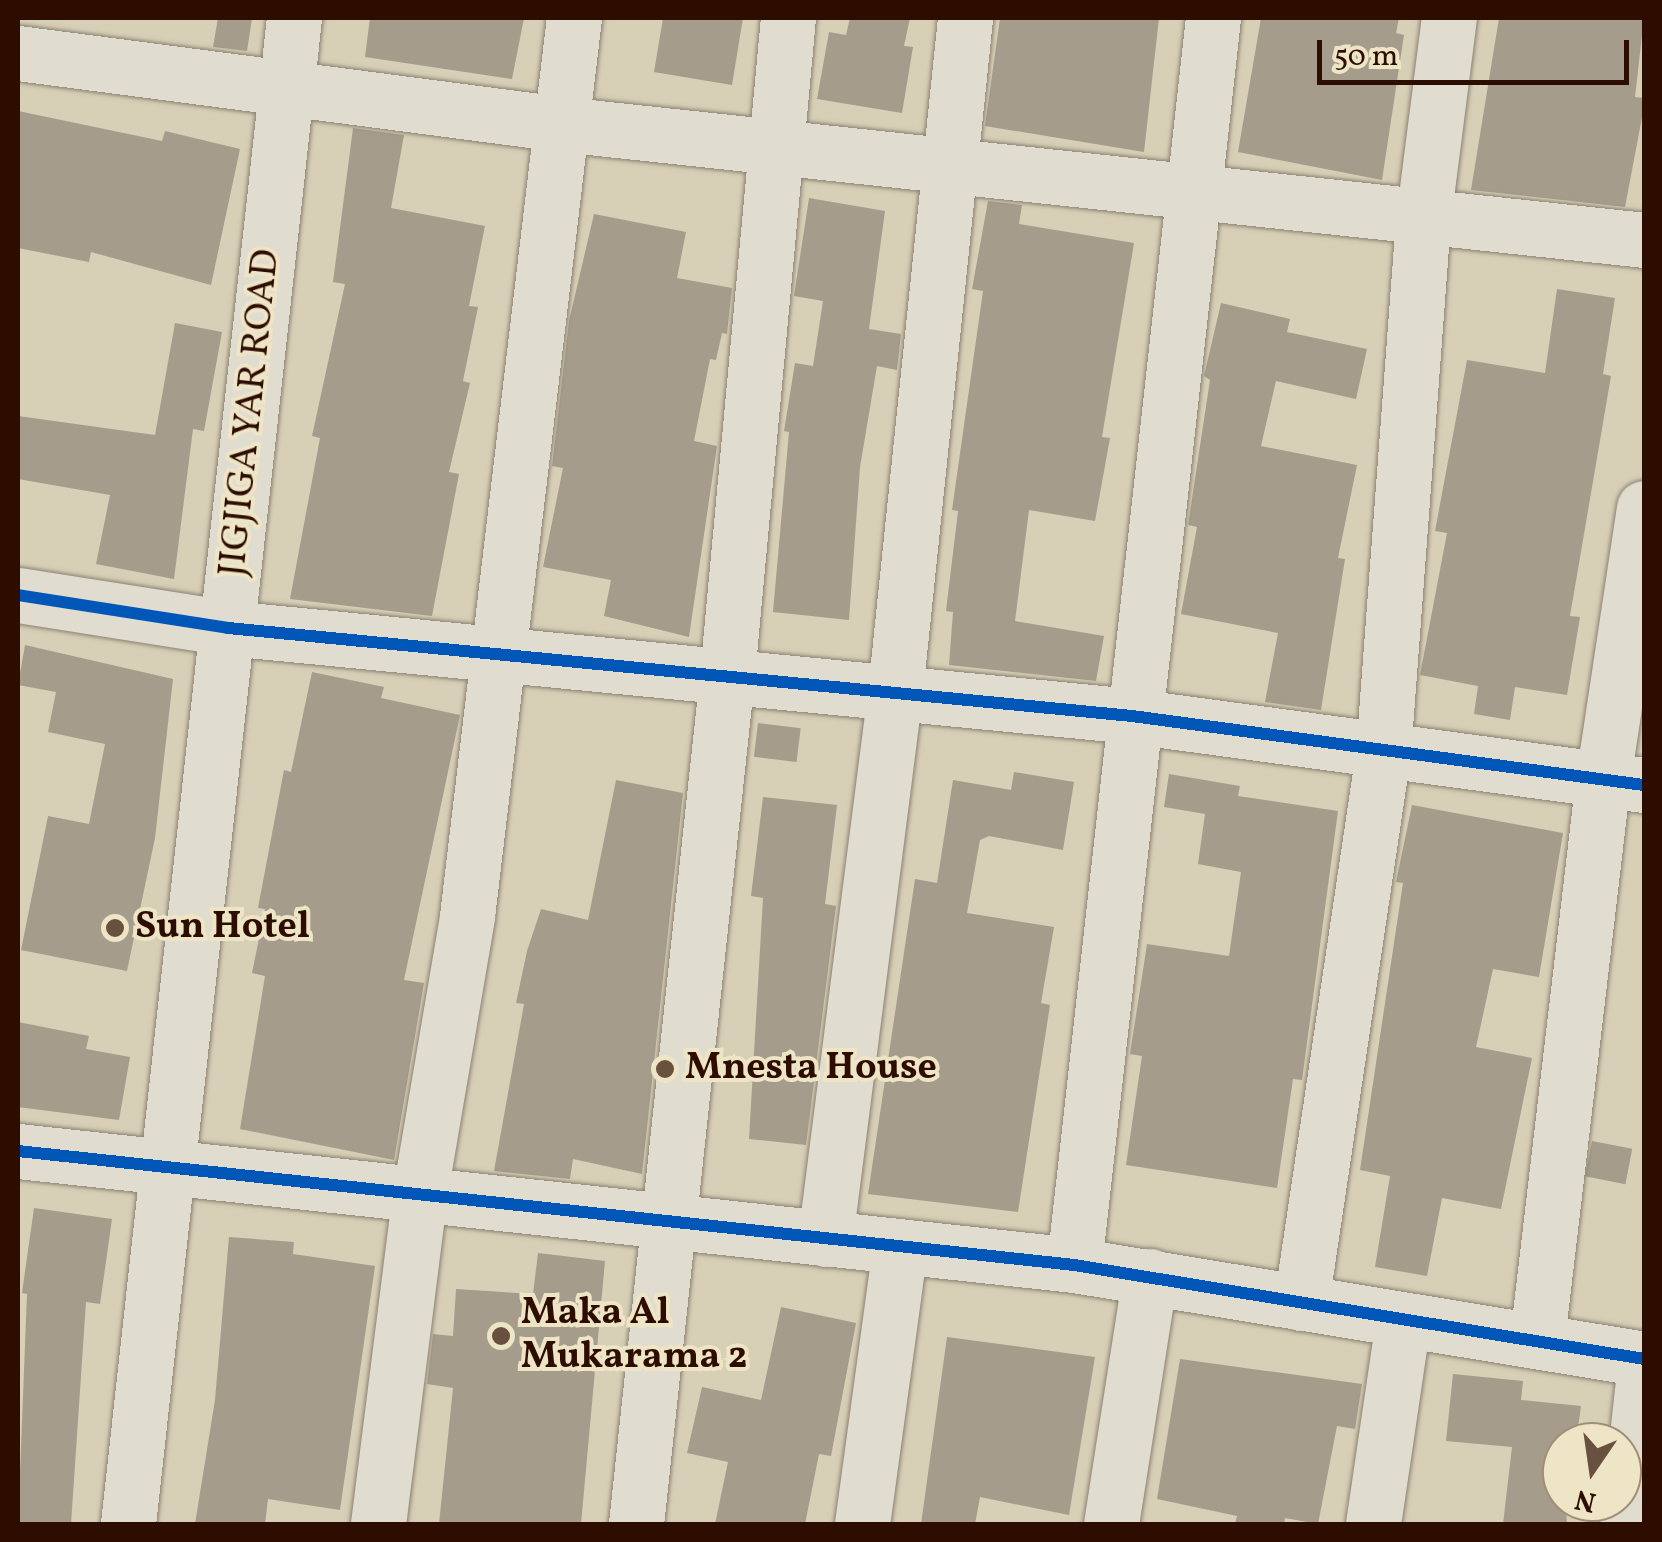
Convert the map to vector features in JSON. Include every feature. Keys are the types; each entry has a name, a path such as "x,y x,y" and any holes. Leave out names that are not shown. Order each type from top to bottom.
{"street":[{"name":"JIGJIGA YAR ROAD","path":"128,1524 294,18"},
{"path":"378,1524 419,1198 467,916 495,653 574,18"},
{"path":"636,1524 728,674 773,147 788,18"},
{"path":"825,1238 895,692 946,165 965,18"},
{"path":"1074,1266 1132,716 1214,18"},
{"path":"1301,1303 1383,753 1423,220 1449,18"},
{"path":"18,53 561,124 1423,220 1644,240"},
{"path":"1537,1339 1624,782 1644,508"},
{"path":"18,595 228,628 1132,716 1383,753 1624,782"},
{"path":"18,1151 419,1198 671,1221 1074,1266 1644,1359"},
{"path":"862,1524 900,1247"},
{"path":"1112,1524 1150,1276"},
{"path":"1373,1524 1403,1320"},
{"path":"1627,1524 1644,1373"}],"building":[{"path":"218,18 252,18 247,51 213,47"},
{"path":"370,18 524,18 512,79 365,57"},
{"path":"663,18 743,18 732,85 654,72"},
{"path":"850,18 910,18 904,46 913,47 902,113 817,99 829,32 846,35"},
{"path":"1000,18 1159,18 1144,152 985,126"},
{"path":"1261,18 1399,18 1396,33 1404,35 1382,180 1238,152"},
{"path":"1499,18 1644,18 1635,97 1644,98 1644,107 1625,207 1471,190"},
{"path":"18,111 162,141 165,131 240,149 211,285 91,252 89,262 18,248"},
{"path":"353,128 404,135 391,208 485,226 469,306 478,307 463,381 470,383 449,472 459,474 432,616 290,599 320,438 312,436 345,284 333,282"},
{"path":"809,198 885,211 869,329 901,334 897,370 877,366 860,467 849,620 773,612 789,432 784,431 795,363 813,366 823,301 794,296"},
{"path":"988,201 1022,205 1019,224 1134,243 1102,437 1110,438 1095,521 1029,510 1015,621 1104,636 1096,681 949,665 953,612 946,611 958,511 952,510 983,291 972,289"},
{"path":"594,214 686,232 677,278 732,288 727,334 722,333 716,360 710,359 694,441 717,446 689,637 604,616 611,580 543,567 563,468 552,466 569,321"},
{"path":"1557,289 1615,298 1603,374 1611,376 1570,616 1580,617 1567,695 1515,687 1510,720 1474,714 1478,686 1420,675 1447,533 1435,531 1467,360 1545,373"},
{"path":"1221,303 1290,319 1287,332 1367,349 1356,399 1276,381 1261,446 1357,465 1338,558 1345,559 1321,710 1265,702 1278,633 1181,614 1197,527 1188,525 1210,380 1204,376"},
{"path":"175,323 222,332 204,431 193,429 174,579 96,564 110,495 18,479 18,416 155,435"},
{"path":"25,645 173,679 155,838 127,971 21,950 48,816 89,824 105,744 48,732 56,692 18,685"},
{"path":"312,672 384,687 381,698 460,715 404,980 424,983 394,1160 240,1129 265,976 252,973 265,909 258,908 284,770 291,772"},
{"path":"758,723 801,728 797,762 754,757"},
{"path":"1014,772 1074,782 1063,850 989,836 980,840 967,913 1054,927 1041,1003 1050,1005 1018,1212 868,1194 915,879 937,883 953,780 1011,790"},
{"path":"1169,774 1240,786 1238,796 1338,811 1302,1080 1293,1079 1277,1188 1126,1165 1142,1056 1130,1054 1147,944 1229,956 1241,872 1198,864 1205,814 1164,807"},
{"path":"616,780 683,793 642,1174 573,1159 570,1179 494,1171 524,1004 516,1003 527,951 541,909 588,920"},
{"path":"763,797 837,805 825,904 836,906 806,1145 749,1139 763,898 751,896"},
{"path":"1412,805 1563,833 1539,977 1493,969 1476,1047 1532,1058 1501,1209 1442,1198 1427,1276 1375,1267 1390,1176 1360,1170 1403,883 1396,882"},
{"path":"18,1022 89,1036 86,1049 130,1057 119,1120 18,1107"},
{"path":"1592,1141 1632,1149 1625,1184 1585,1176"},
{"path":"34,1208 112,1219 100,1304 86,1302 71,1524 18,1524 27,1294 22,1293"},
{"path":"229,1237 294,1242 293,1254 375,1266 340,1510 268,1499 265,1524 195,1524 215,1400"},
{"path":"538,1253 605,1261 581,1524 439,1524 453,1388 427,1384 433,1334 453,1336 456,1289 533,1294"},
{"path":"781,1307 856,1323 831,1456 819,1454 805,1524 715,1524 728,1462 687,1453 702,1387 761,1400"},
{"path":"947,1337 1095,1357 1069,1515 980,1497 975,1524 921,1524"},
{"path":"1180,1359 1362,1384 1355,1429 1337,1426 1318,1524 1285,1518 1284,1524 1235,1524 1237,1516 1157,1499"},
{"path":"1453,1374 1523,1381 1521,1400 1581,1406 1579,1422 1542,1422 1542,1522 1567,1524 1503,1524 1512,1447 1446,1441"}],"cycle path":[{"path":"18,595 228,628 1132,716 1644,785"},
{"path":"18,1151 1074,1265 1644,1359"}],"place":[{"name":"Sun Hotel","path":"115,928"},
{"name":"Mnesta House","path":"665,1069"},
{"name":"Maka Al Mukarama 2","path":"501,1336"}]}
